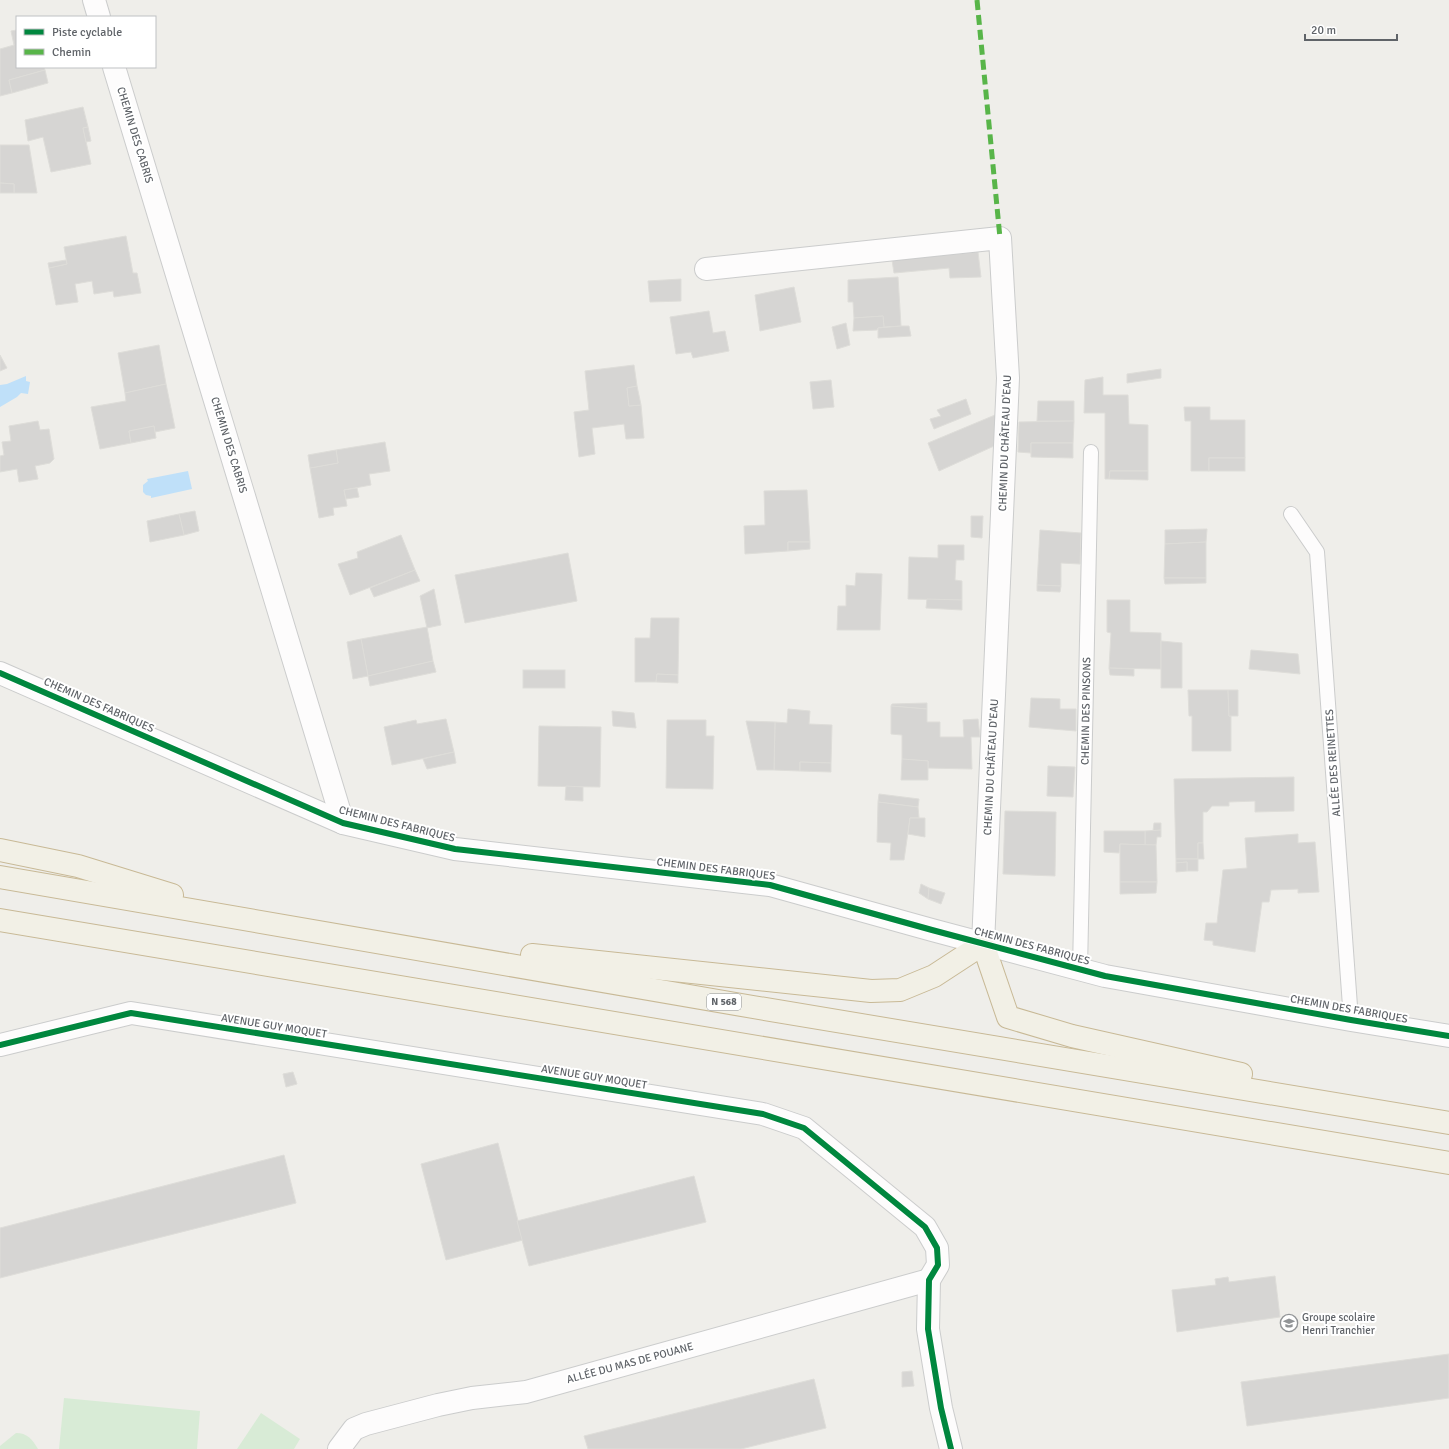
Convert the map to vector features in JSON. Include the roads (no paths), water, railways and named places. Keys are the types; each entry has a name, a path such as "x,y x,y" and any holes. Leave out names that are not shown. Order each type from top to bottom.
{"highway":[{"path":"0,850 78,866 256,921"},
{"name":"N 568","path":"0,877 753,1007 1449,1122"},
{"path":"0,920 1449,1163"},
{"path":"326,933 871,991 900,990 934,976 983,944 1008,1017 1072,1036 1449,1122"}],"street":[{"path":"94,0 99,16"},
{"name":"CHEMIN DES CABRIS","path":"114,68 343,823"},
{"name":"CHEMIN DU CHÂTEAU D'EAU","path":"706,269 1000,238 1008,378 983,944"},
{"name":"CHEMIN DES FABRIQUES","path":"0,673 343,823 455,849 770,885 1105,976 1449,1036"},
{"name":"AVENUE GUY MOQUET","path":"0,1045 131,1013 763,1114 804,1128 925,1227 937,1248 938,1265 929,1280 928,1329 941,1408 952,1449"},
{"name":"ALLÉE DU MAS DE POUANE","path":"339,1449 354,1429 366,1424 438,1405 472,1398 526,1392 929,1280"}],"lane":[{"name":"CHEMIN DES PINSONS","path":"1080,969 1091,452"},
{"name":"ALLÉE DES REINETTES","path":"1291,514 1317,552 1351,1020"}],"water":[{"path":"26,376 26,381 30,382 28,394 21,393 0,407 0,385 7,384"},
{"path":"188,471 192,489 151,498 151,496 146,495 143,492 143,485 148,481 147,479"}],"place":[{"name":"Groupe scolaire Henri Tranchier","path":"1289,1323"}]}
